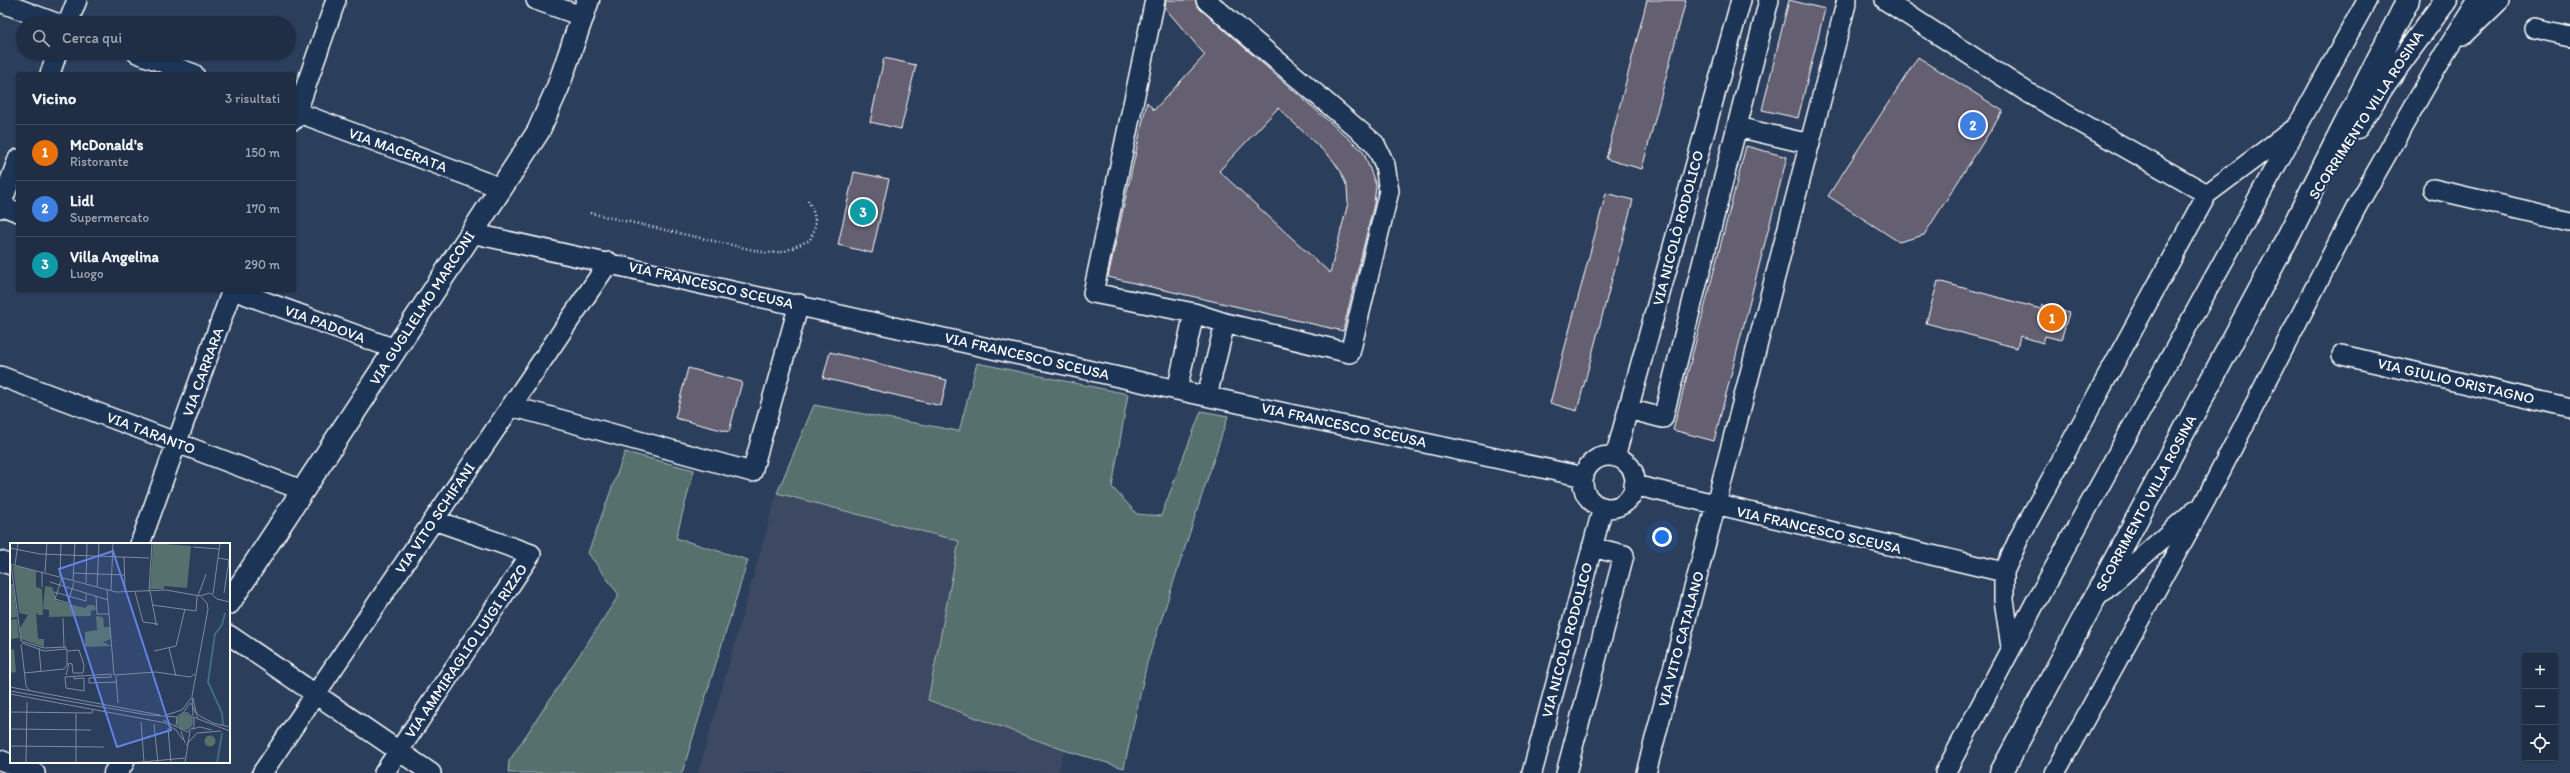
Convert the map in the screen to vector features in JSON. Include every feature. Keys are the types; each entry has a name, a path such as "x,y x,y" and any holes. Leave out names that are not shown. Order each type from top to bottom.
{"main road":[{"name":"SCORRIMENTO VILLA ROSINA","path":"2001,773 2290,233 2408,0"},
{"name":"SCORRIMENTO VILLA ROSINA","path":"2290,233 2384,83 2446,0"},
{"name":"VIA GUGLIELMO MARCONI","path":"230,601 538,132 586,9"}],"street":[{"path":"71,16 77,0"},
{"path":"296,112 336,0"},
{"path":"536,0 586,9"},
{"path":"1156,0 1093,293 1194,313 1225,323 1350,353 1389,191 1385,166 1376,144 1206,0"},
{"name":"VIA NICOLÒ RODOLICO","path":"1615,456 1741,0"},
{"path":"1628,410 1663,418 1770,0"},
{"name":"VIA VITO CATALANO","path":"1646,773 1847,0"},
{"path":"1885,0 2027,92 2207,194"},
{"path":"2321,84 2356,0"},
{"path":"1945,773 2012,647 2367,0"},
{"path":"2055,773 2205,501 2358,206 2444,54 2478,0"},
{"path":"2444,54 2500,0"},
{"path":"0,2 37,16"},
{"path":"2534,28 2570,36"},
{"path":"51,72 55,60"},
{"path":"156,60 189,72"},
{"name":"VIA MACERATA","path":"296,115 501,188"},
{"path":"2012,647 2004,600 2004,572 2020,538 2207,194 2297,127"},
{"path":"1737,128 1810,144"},
{"path":"1699,150 1730,157"},
{"path":"5,208 16,167"},
{"path":"2433,189 2570,221"},
{"name":"VIA FRANCESCO SCEUSA","path":"471,233 799,304 1177,390 1584,477"},
{"name":"VIA VITO SCHIFANI","path":"262,773 609,262"},
{"name":"VIA CARRARA","path":"140,543 231,292"},
{"name":"VIA PADOVA","path":"238,292 395,349"},
{"path":"511,406 752,472 799,304"},
{"path":"1177,390 1194,313"},
{"path":"1207,396 1225,323"},
{"name":"VIA GIULIO ORISTAGNO","path":"2342,355 2570,408"},
{"name":"VIA TARANTO","path":"0,376 302,490"},
{"path":"1607,456 1615,456 1622,459 1632,470 1634,485 1632,493 1620,505 1603,507 1589,499 1583,485 1584,477 1592,462 1607,456"},
{"name":"VIA FRANCESCO SCEUSA","path":"1634,485 2004,572"},
{"path":"2094,599 2205,501"},
{"name":"VIA NICOLÒ RODOLICO","path":"1532,773 1603,507"},
{"name":"VIA AMMIRAGLIO LUIGI RIZZO","path":"384,773 531,554 434,520"},
{"path":"1566,773 1624,555 1592,547"},
{"path":"0,561 10,565"},
{"path":"230,636 431,773"},
{"path":"0,760 35,773"}],"path":[{"path":"590,213 767,253 775,253 783,252 810,240 816,227 815,213 807,199"}],"shaded area":[{"path":"777,493 959,541 928,700 1064,750 1058,773 698,773"}],"green space":[{"path":"977,363 1128,394 1112,487 1137,514 1161,516 1201,411 1228,416 1147,663 1124,768 1064,750 928,700 959,541 777,493 814,405 959,431"},
{"path":"625,452 694,470 676,538 748,560 682,773 508,773 509,761 619,595 588,553"}],"building":[{"path":"1166,0 1195,0 1199,8 1363,151 1376,185 1374,204 1343,331 1108,277 1147,102 1154,110 1205,55 1165,8","holes":["1278,108 1332,159 1341,172 1347,187 1348,203 1330,273 1219,171"]},
{"path":"1647,0 1686,0 1642,169 1606,159"},
{"path":"1789,0 1825,9 1798,118 1762,110"},
{"path":"1918,57 2003,111 1924,235 1899,242 1828,196"},
{"path":"884,58 916,65 901,129 870,122"},
{"path":"1746,146 1787,157 1714,441 1673,430"},
{"path":"854,172 889,179 872,253 838,245"},
{"path":"1606,193 1633,200 1577,411 1550,403"},
{"path":"1938,281 2041,309 2042,305 2069,313 2061,340 2045,336 2043,343 2020,336 2017,348 1926,323"},
{"path":"830,352 947,380 941,406 823,378"},
{"path":"688,368 742,382 729,432 675,418"}],"place":[{"name":"Lidl","path":"1973,125"},
{"name":"Villa Angelina","path":"863,212"},
{"name":"McDonald's","path":"2052,318"}]}
